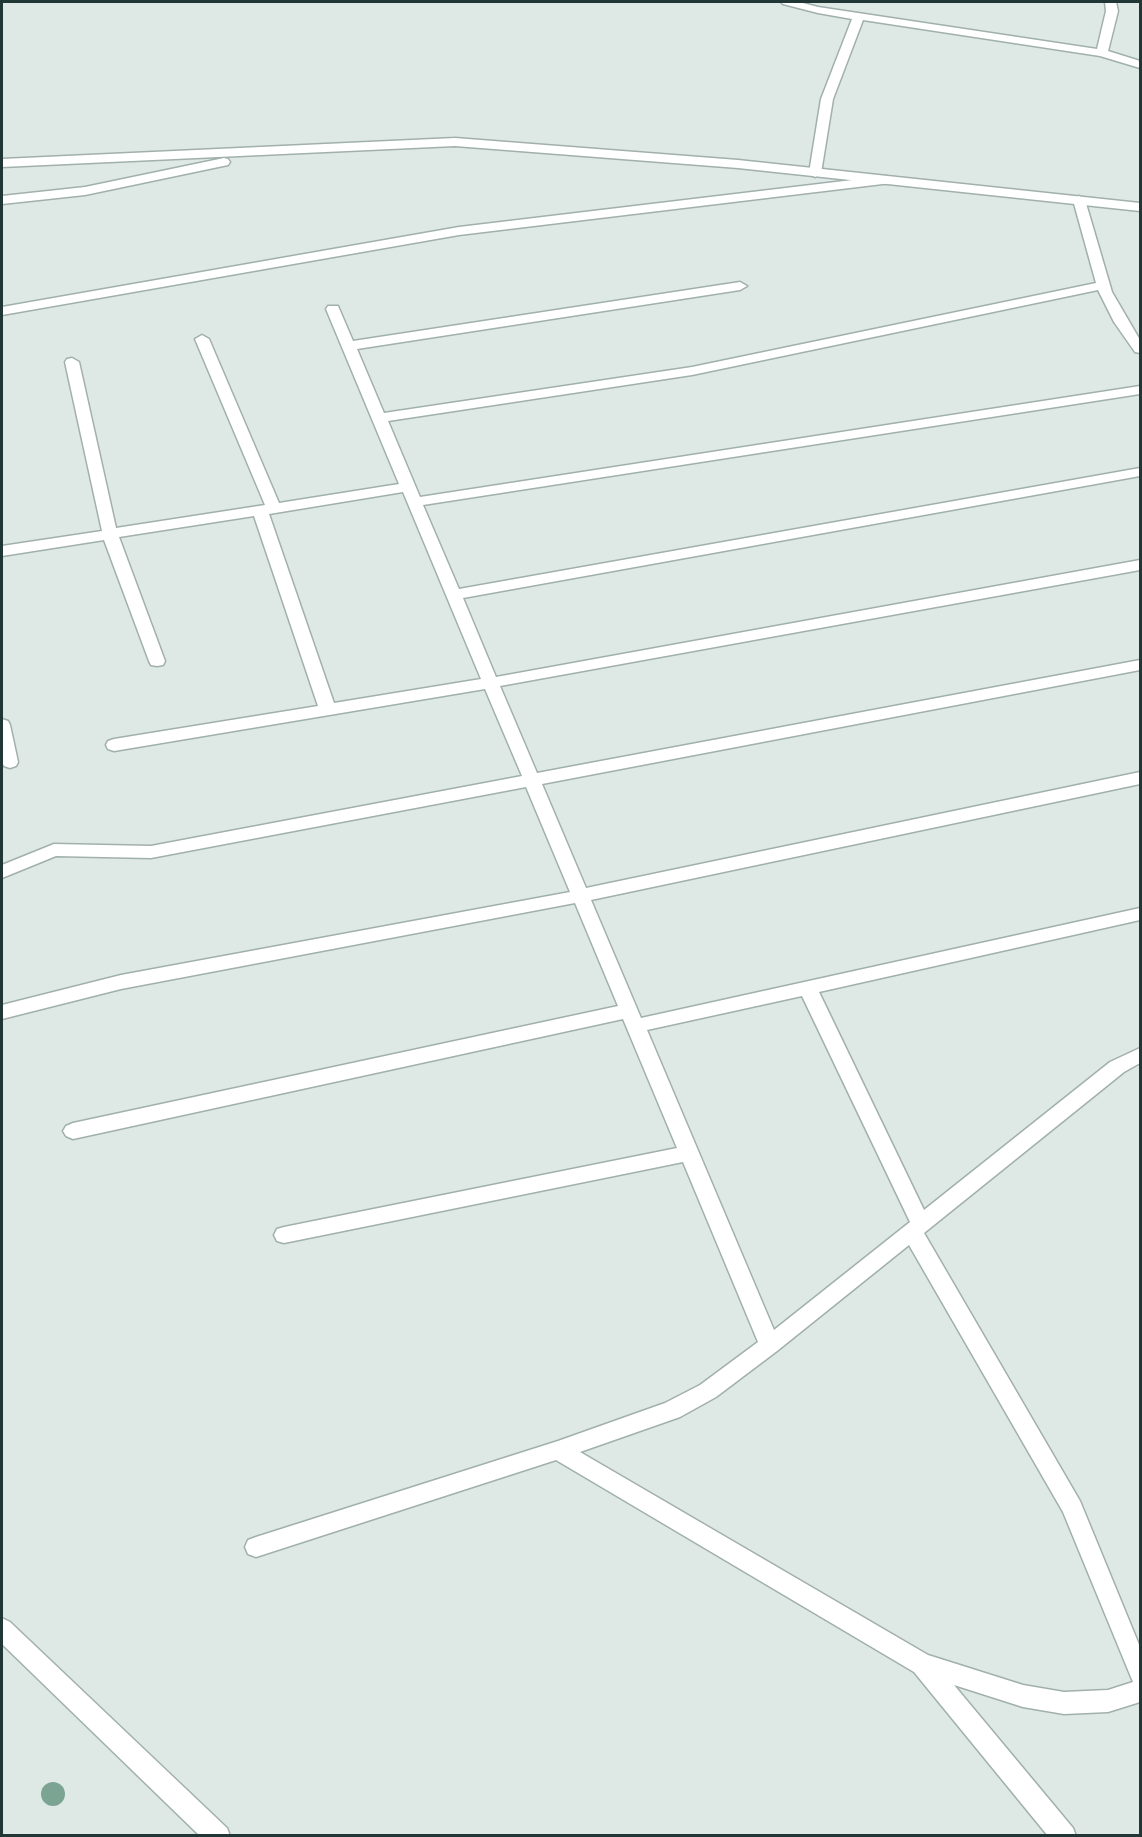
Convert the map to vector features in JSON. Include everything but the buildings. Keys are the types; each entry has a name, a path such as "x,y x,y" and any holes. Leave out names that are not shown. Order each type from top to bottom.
{"street":[{"path":"787,2 812,5 859,16 1102,54 1140,65"},
{"path":"1102,54 1112,11 1111,2"},
{"path":"815,172 827,99 859,16"},
{"path":"2,163 454,142 815,172 1140,207"},
{"path":"2,200 85,191 278,150"},
{"path":"2,311 459,231 886,180"},
{"path":"1079,200 1113,308 1136,334 1140,349"},
{"path":"379,418 692,371 1104,285"},
{"path":"348,346 740,286"},
{"path":"333,309 770,1345"},
{"path":"202,339 267,509 328,710"},
{"path":"72,362 110,534 157,661"},
{"path":"2,551 267,509 411,494 1140,390"},
{"path":"453,595 1140,472"},
{"path":"114,746 490,682 1140,565"},
{"path":"2,872 54,850 152,852 532,782 1140,665"},
{"path":"2,725 10,762"},
{"path":"2,1012 121,982 580,896 1140,778"},
{"path":"73,1131 632,1019 808,988 1140,914"},
{"path":"808,988 916,1227 1072,1508 1140,1674"},
{"path":"256,1547 558,1450 672,1410 708,1391 770,1345 1117,1067 1138,1062"},
{"path":"284,1235 689,1153"},
{"path":"558,1450 922,1664 1023,1696 1064,1703 1108,1701 1140,1691"},
{"path":"2,1629 218,1836"},
{"path":"922,1664 1064,1836"}]}
